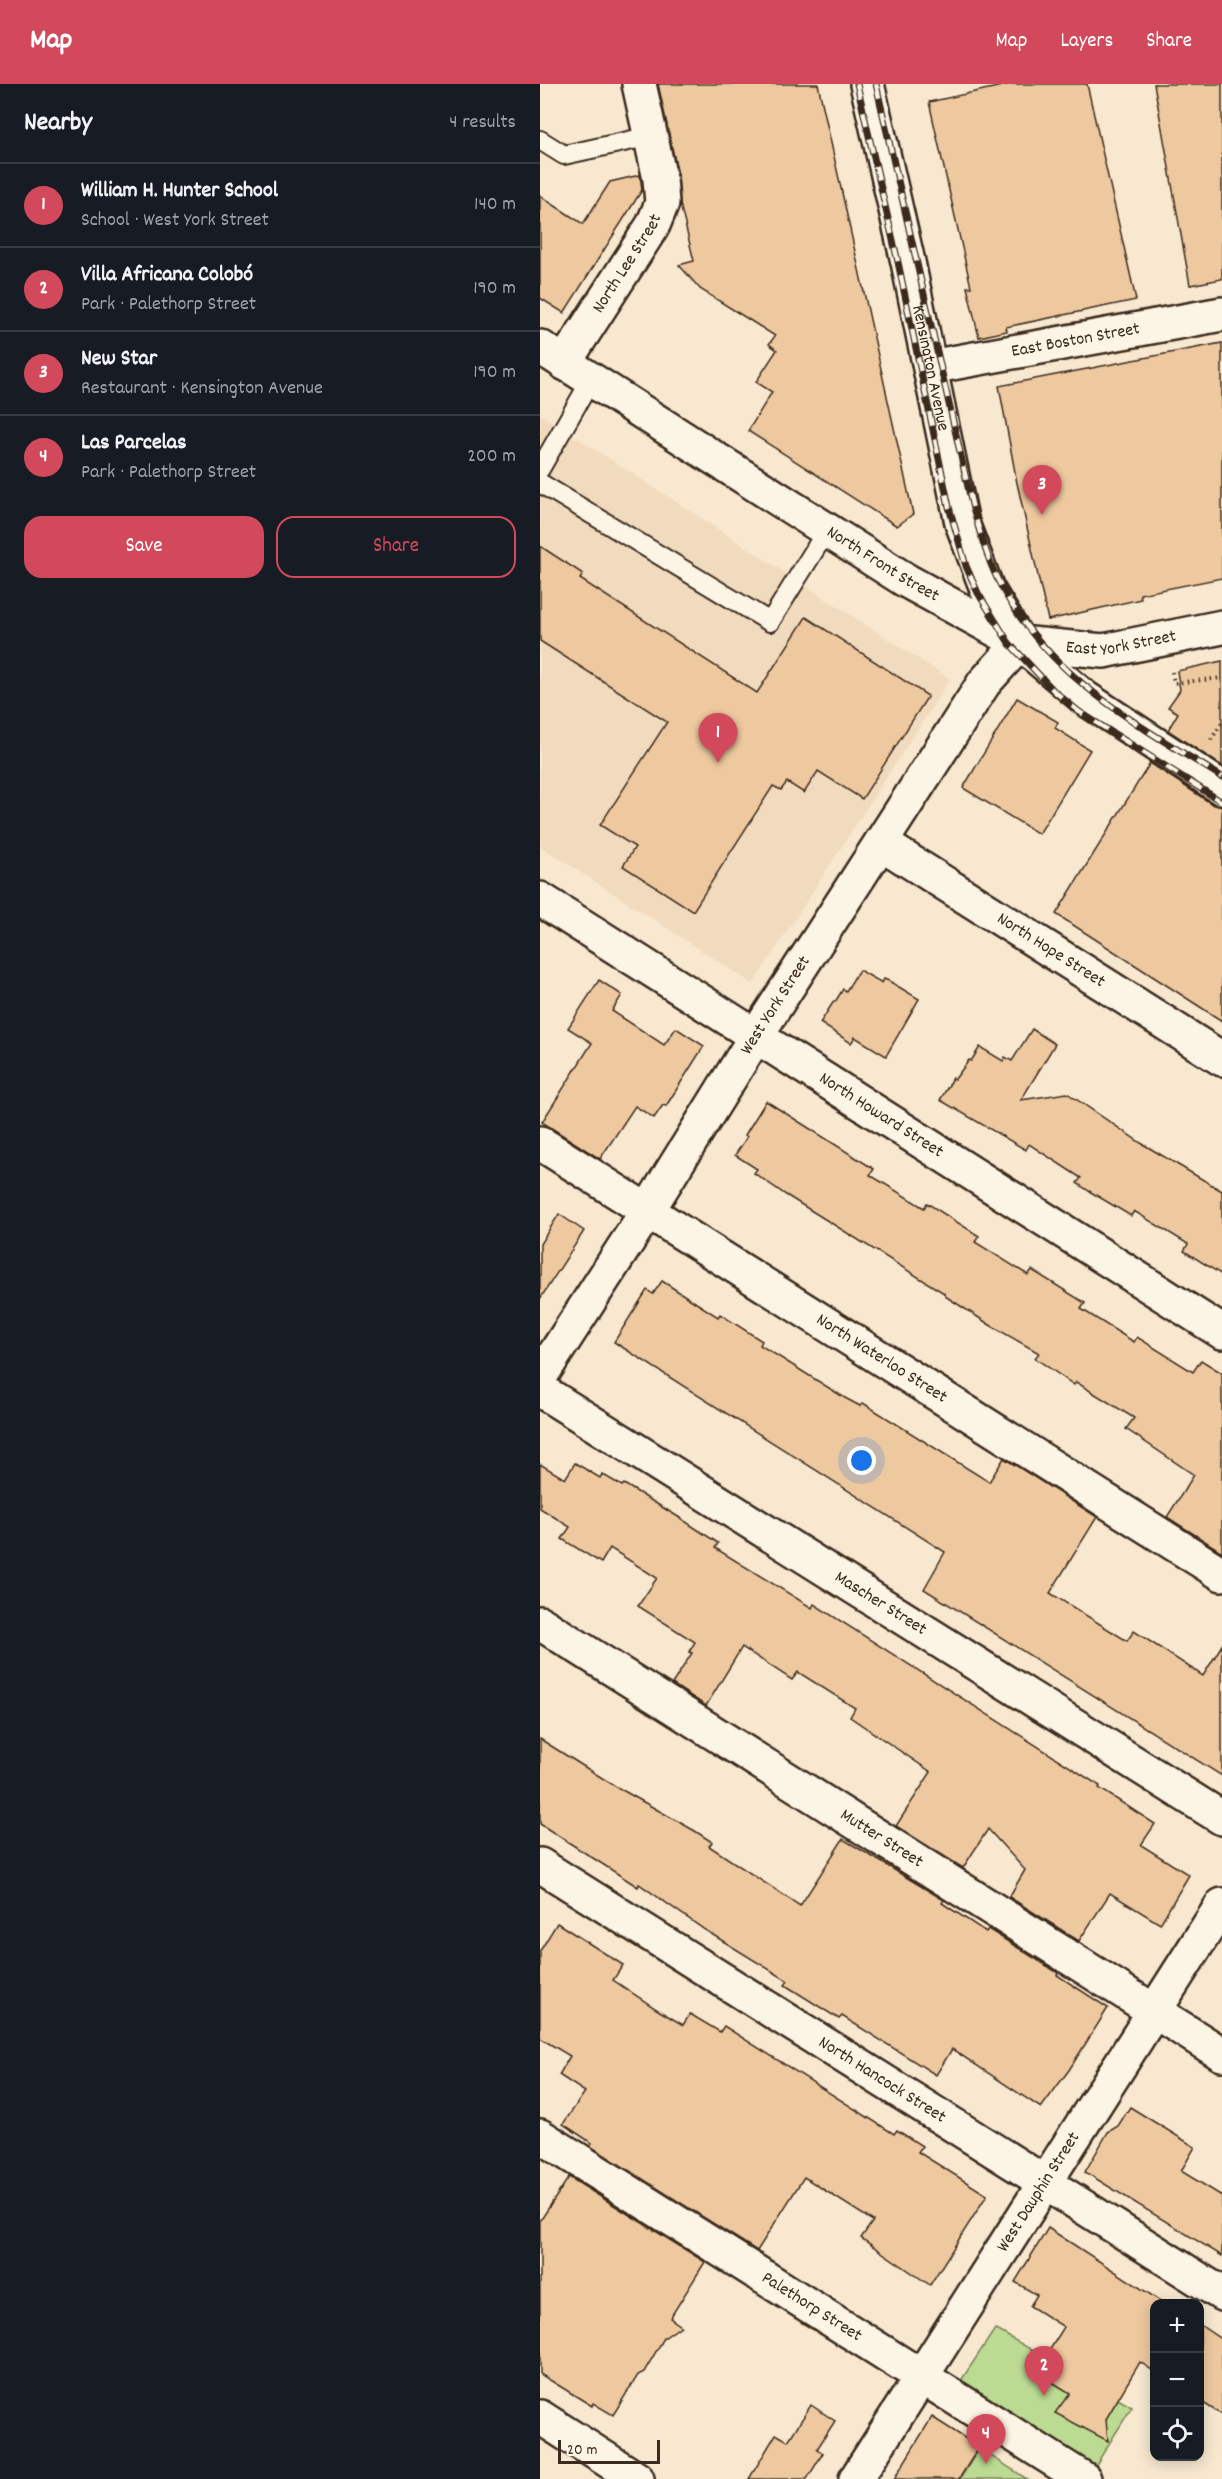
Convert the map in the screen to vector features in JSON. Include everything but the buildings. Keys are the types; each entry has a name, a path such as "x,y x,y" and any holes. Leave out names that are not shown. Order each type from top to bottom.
{"street":[{"name":"North Lee Street","path":"565,363 653,225 662,203 660,179 639,84"},
{"name":"Kensington Avenue","path":"867,84 962,523 987,589 1020,643"},
{"name":"East Boston Street","path":"930,368 1222,314"},
{"name":"North Front Street","path":"565,363 907,581 1020,643 1085,698 1222,788"},
{"name":"East York Street","path":"1020,643 1103,651 1222,627"},
{"name":"West York Street","path":"540,1377 648,1210 756,1036 984,683 1020,643"},
{"name":"North Hope Street","path":"881,843 1222,1059"},
{"name":"North Howard Street","path":"540,899 1222,1332"},
{"name":"North Waterloo Street","path":"540,1143 1222,1574"},
{"name":"Mascher Street","path":"540,1389 1222,1818"},
{"name":"Mutter Street","path":"540,1623 1222,2054"},
{"name":"North Hancock Street","path":"540,1865 1222,2294"},
{"name":"West Dauphin Street","path":"856,2479 1222,1905"},
{"name":"Palethorp Street","path":"540,2136 1084,2479"},
{"path":"540,2417 637,2479"}],"lane":[{"path":"540,140 564,155 651,136"},
{"path":"540,470 565,363"},
{"path":"540,483 770,622 827,530"}],"path":[{"path":"1174,683 1222,678"},
{"path":"1208,745 1222,723"}],"shaded area":[{"path":"540,414 950,679 753,984 540,846"}],"green space":[{"path":"995,2329 1132,2407 1094,2468 958,2385"},
{"path":"980,2449 1027,2479 960,2479"}],"railway":[{"path":"857,84 898,262 949,507 966,566 978,593 1009,643 1054,691 1078,711 1222,802"},
{"path":"876,84 973,509 996,577 1021,618 1044,647 1070,673 1128,718 1222,777"}],"place":[{"name":"New Star","path":"1042,515"},
{"name":"William H. Hunter School","path":"718,763"},
{"name":"Villa Africana Colobó","path":"1044,2396"},
{"name":"Las Parcelas","path":"986,2464"}]}
